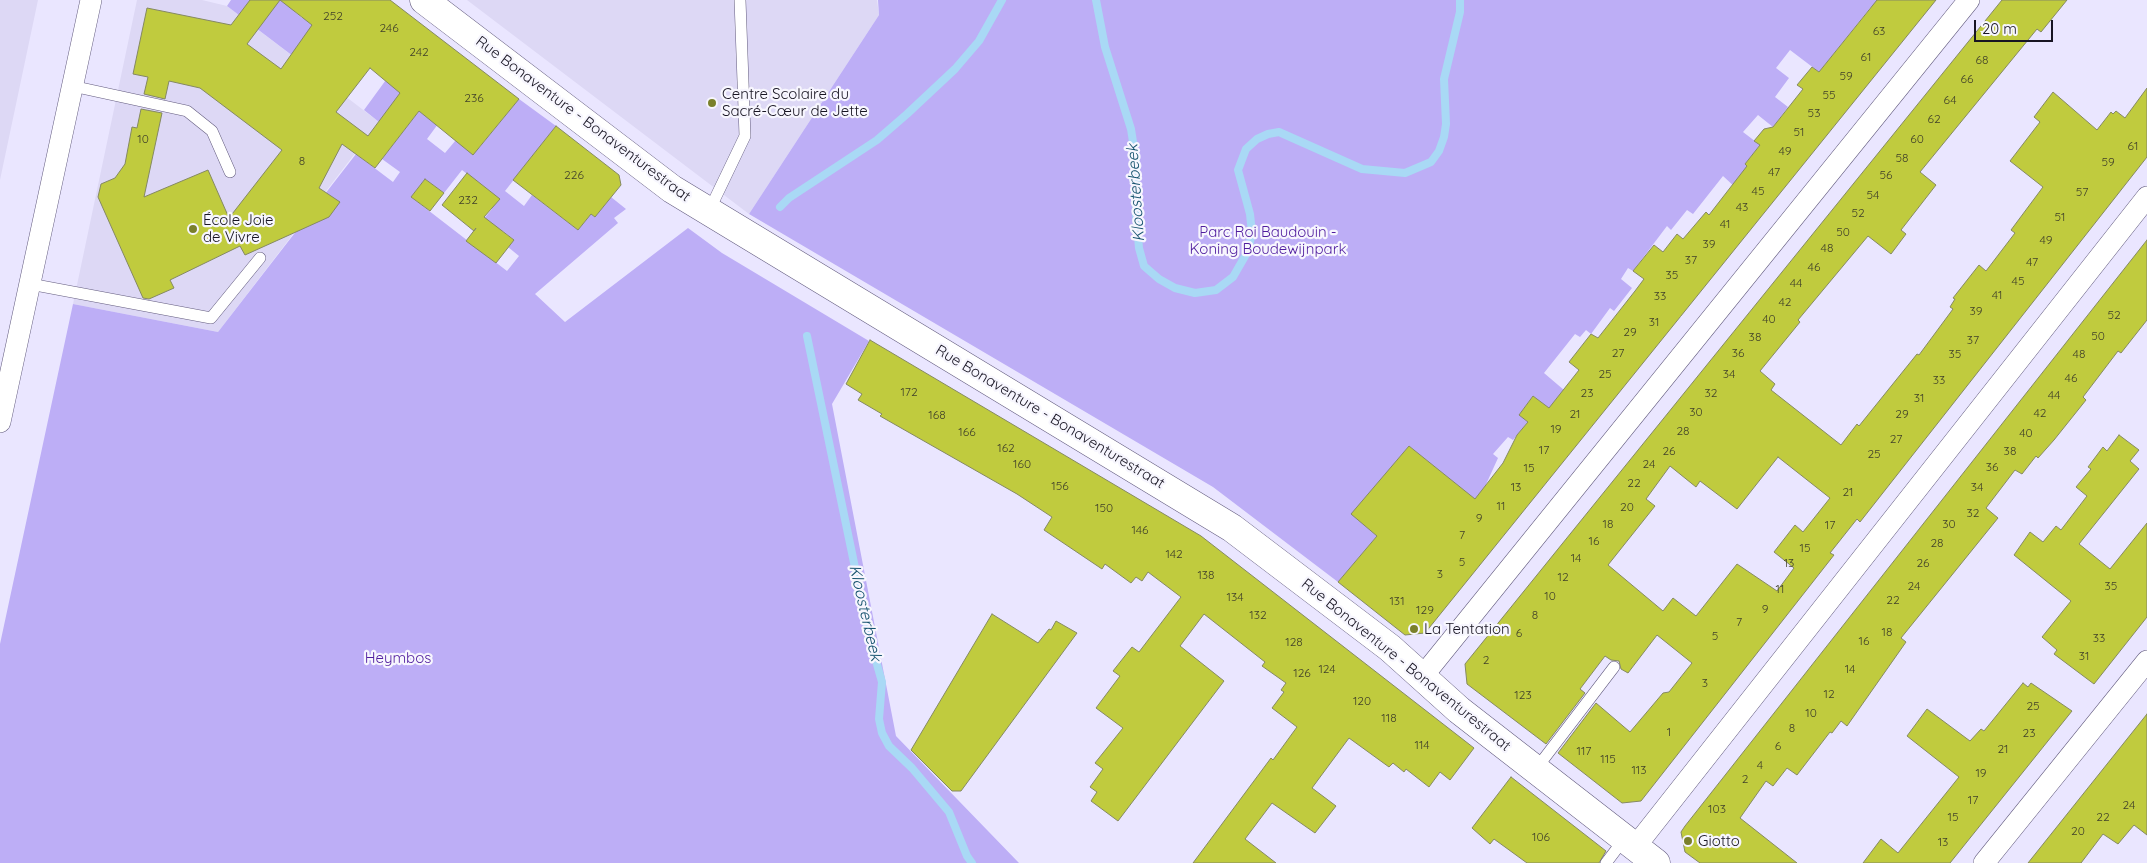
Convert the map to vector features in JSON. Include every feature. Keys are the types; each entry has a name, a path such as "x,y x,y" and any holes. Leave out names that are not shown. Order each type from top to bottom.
{"street":[{"path":"0,422 91,0"},
{"name":"Rue Bonaventure - Bonaventurestraat","path":"424,0 672,189 1232,528 1390,648 1446,700 1639,849"},
{"path":"1422,677 1969,0"},
{"path":"1639,849 2147,197"},
{"path":"1984,863 2147,661"}],"lane":[{"path":"709,212 744,136 740,0"},
{"path":"72,86 187,111 212,131 230,172"},
{"path":"30,284 211,318 260,258"},
{"path":"1536,770 1614,667"},
{"path":"1606,863 1639,849"}],"shaded area":[{"path":"0,0 38,0 0,180"},
{"name":"École Joie de Vivre","path":"137,0 202,0 227,6 379,122 218,332 73,304"},
{"name":"Centre Scolaire du Sacré-Cœur de Jette","path":"467,0 877,0 879,15 749,214"}],"green space":[{"path":"231,0 287,0 298,8 295,12 302,18 312,20 335,88 227,6"},
{"name":"Parc Roi Baudouin - Koning Boudewijnpark","path":"878,0 1883,0 1870,8 1819,72 1790,50 1776,68 1789,78 1775,97 1788,107 1773,127 1758,115 1743,132 1760,145 1745,164 1751,169 1736,188 1723,176 1693,214 1687,210 1671,230 1667,226 1633,271 1628,268 1621,279 1632,288 1614,311 1610,308 1591,334 1586,330 1580,337 1575,334 1544,373 1571,396 1551,410 1533,396 1519,415 1528,422 1513,440 1508,437 1493,454 1498,458 1478,502 1409,446 1352,514 1377,536 1338,582 1213,487 749,214 879,15"},
{"path":"391,73 407,85 379,122 364,110"},
{"name":"Heymbos","path":"519,99 556,126 505,191 524,206 532,195 578,230 591,214 595,217 611,197 626,209 614,218 618,223 535,294 565,322 688,228 722,253 869,341 832,404 896,736 1019,863 0,863 0,644 73,304 218,332 356,154 393,182 400,172 382,159 419,111 438,124 427,139 445,153 461,134 479,148","holes":["462,170 494,195 492,209 476,228 495,243 503,231 513,239 508,247 519,256 507,271 411,197 425,179 444,193"]}],"building":[{"path":"250,0 280,0 390,0 519,99 473,155 419,111 375,168 342,144 319,188 340,202 329,217 245,255 240,246 170,280 174,288 149,299 143,298 98,197 101,184 115,178 125,164 132,127 137,128 141,109 162,113 144,197 208,170 229,218 282,150 200,88 169,81 165,99 144,94 148,77 133,74 147,8 231,25","holes":["280,0 312,25 281,69 247,44","370,68 400,93 368,136 336,112"]},
{"path":"1877,0 1936,0 1425,633 1405,635 1338,582 1377,536 1351,514 1409,446 1475,499 1503,463 1517,435 1528,422 1519,415 1533,396 1549,408 1579,370 1569,362 1591,334 1598,338 1644,279 1633,271 1654,245 1663,252 1677,234 1683,239 1706,212 1709,215 1747,166 1745,164 1760,145 1754,141 1764,129 1773,127 1803,89 1797,85 1812,67 1819,72"},
{"path":"2002,0 2067,0 2041,32 2037,29 1920,172 1936,185 1901,230 1906,234 1891,254 1868,236 1798,320 1800,322 1760,371 1775,384 1771,390 1841,445 1857,424 1859,426 1917,354 1919,355 1953,309 1950,307 1955,299 1953,298 1979,265 1986,271 2015,233 2011,230 2043,187 2010,161 2040,122 2034,117 2053,92 2097,130 2111,112 2113,114 2116,111 2125,118 2147,88 2147,157 1860,522 1857,519 1830,553 1834,555 1641,801 1622,803 1558,753 1596,703 1630,732 1663,693 1669,692 1692,663 1657,635 1628,673 1621,669 1619,661 1611,660 1605,656 1580,689 1585,693 1546,744 1467,684 1465,664","holes":["1778,457 1830,498 1803,532 1795,525 1774,552 1794,568 1777,591 1737,564 1696,616 1673,598 1663,611 1608,565 1655,506 1646,499 1670,466 1696,487 1700,481 1737,509"]},
{"path":"556,126 619,175 621,185 595,217 591,214 578,230 513,180"},
{"path":"467,173 500,199 484,217 514,240 496,263 466,241 474,231 442,205"},
{"path":"425,179 444,193 430,211 411,197"},
{"path":"2147,240 2147,320 2121,353 2118,351 2083,397 2086,400 2054,440 2038,458 2036,456 2022,474 2015,470 1986,508 1998,518 1901,638 1906,642 1847,726 1841,721 1832,733 1830,732 1797,775 1787,768 1773,786 1766,781 1740,818 1797,863 1700,863 1685,852 1681,832 1685,826"},
{"path":"870,340 1201,536 1474,748 1450,780 1440,772 1429,787 1406,769 1404,772 1393,763 1389,767 1349,738 1312,788 1336,806 1315,833 1272,803 1245,839 1276,863 1193,863 1271,758 1273,760 1297,727 1272,708 1284,692 1281,690 1286,683 1262,666 1265,662 1204,614 1180,646 1224,681 1118,821 1091,801 1097,792 1090,787 1103,769 1095,763 1123,728 1096,708 1120,676 1113,671 1132,647 1139,652 1181,597 1148,572 1142,581 1136,577 1131,583 1105,564 1102,569 1044,530 1052,517 1017,494 880,416 882,414 858,400 862,394 846,384"},
{"path":"2119,435 2139,450 2130,461 2139,469 2079,544 2110,569 2147,523 2147,617 2094,684 2054,654 2057,650 2042,637 2071,601 2014,555 2030,532 2043,542 2056,526 2061,530 2087,496 2076,487 2091,469 2088,467 2103,447 2107,451"},
{"path":"992,614 1038,643 1049,629 1051,630 1056,621 1077,633 961,791 952,791 911,750"},
{"path":"2023,683 2028,687 2031,683 2072,711 1950,863 1863,863 1881,839 1898,853 1959,777 1907,736 1927,709 1970,741 1981,729 1984,731"},
{"path":"2147,714 2147,835 2134,825 2118,844 2103,834 2081,863 2028,863"},
{"path":"1511,777 1606,851 1599,863 1527,863 1494,839 1490,844 1472,828"}],"waterway":[{"name":"Kloosterbeek","path":"780,207 789,198 877,140 907,114 955,69 979,41 1002,0"},
{"name":"Kloosterbeek","path":"1096,0 1105,47 1131,129 1136,161 1136,214 1139,248 1144,266 1159,279 1175,288 1195,293 1216,290 1233,277 1248,251 1252,233 1250,214 1238,170 1246,149 1257,139 1279,132 1362,169 1405,173 1431,162 1439,151 1444,137 1446,124 1444,79 1460,12 1460,0"},
{"name":"Kloosterbeek","path":"807,336 870,640 882,682 879,719 882,733 889,746 912,768 949,812 967,856 972,863"}],"place":[{"name":"Centre Scolaire du Sacré-Cœur de Jette","path":"712,103"},
{"name":"École Joie de Vivre","path":"193,229"},
{"name":"La Tentation","path":"1414,629"},
{"name":"Giotto","path":"1688,841"}]}
